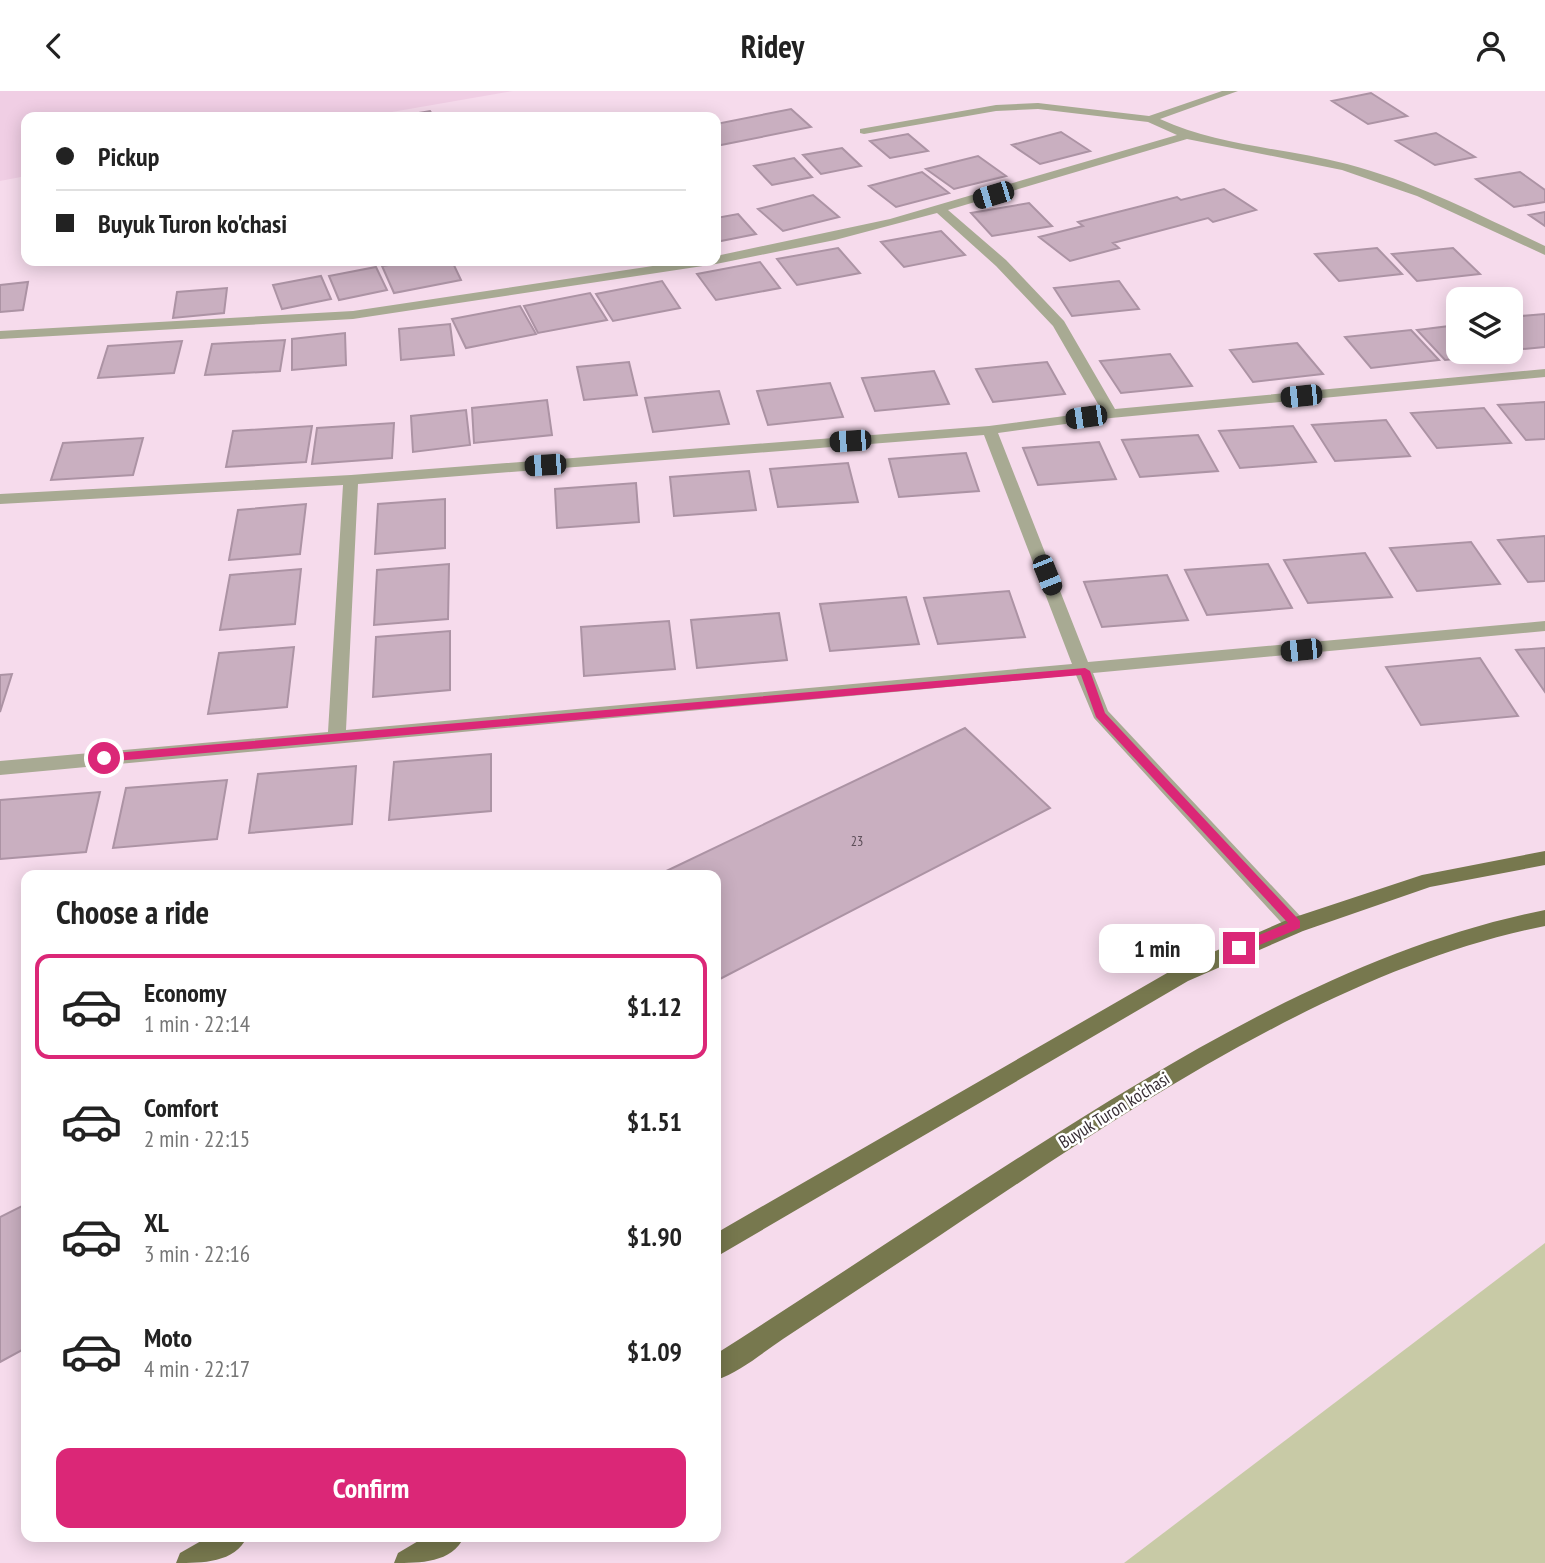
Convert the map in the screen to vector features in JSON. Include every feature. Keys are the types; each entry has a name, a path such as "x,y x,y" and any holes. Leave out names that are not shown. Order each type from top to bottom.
{"main road":[{"path":"721,1243 1181,975 1296,925 1429,880 1545,858"},
{"name":"Buyuk Turon ko'chasi","path":"721,1365 1140,1092 1215,1048 1296,1007 1397,964 1517,923 1545,918"},
{"path":"190,1563 225,1542"},
{"path":"408,1563 442,1542"}],"street":[{"path":"1150,119 1233,91"},
{"path":"864,131 996,108 1038,106 1150,119 1187,136 1345,167 1421,193 1545,251"},
{"path":"721,259 767,252 942,211 1187,136"},
{"path":"942,211 1001,263 1059,324 1111,414"},
{"path":"0,335 353,315 677,266"},
{"path":"0,499 351,480 989,430 1111,414 1545,373"},
{"path":"989,430 1100,715 1296,925"},
{"path":"337,736 351,480"},
{"path":"0,768 1545,627"}],"shaded area":[{"path":"0,91 513,91 392,112 21,112 21,177 0,181"}],"green space":[{"path":"1545,1243 1545,1563 1124,1563"}],"building":[{"path":"1371,93 1407,116 1368,124 1332,101"},
{"path":"791,109 811,127 721,145 721,123"},
{"path":"1061,132 1090,151 1040,164 1012,145"},
{"path":"1436,133 1475,157 1435,165 1396,141"},
{"path":"908,134 928,151 890,158 870,141"},
{"path":"842,148 861,166 821,174 803,155"},
{"path":"978,156 1006,176 954,189 926,169"},
{"path":"794,158 812,177 772,185 754,166"},
{"path":"922,172 949,193 896,207 869,186"},
{"path":"1520,172 1545,190 1545,202 1514,207 1476,179"},
{"path":"1224,189 1256,210 1213,222 1208,218 1113,243 1119,248 1070,261 1039,237 1083,226 1078,222 1177,197 1181,200"},
{"path":"813,195 839,217 783,231 758,209"},
{"path":"1029,203 1052,226 992,236 971,213"},
{"path":"1545,212 1545,226 1529,215"},
{"path":"738,214 756,234 721,241 721,217"},
{"path":"941,231 965,255 904,267 881,242"},
{"path":"838,248 860,273 797,285 777,259"},
{"path":"1377,248 1402,274 1339,281 1315,254"},
{"path":"1453,248 1480,274 1417,281 1392,254"},
{"path":"760,262 780,288 716,300 697,274"},
{"path":"382,266 454,266 461,280 394,293"},
{"path":"376,267 387,290 339,300 329,276"},
{"path":"321,276 331,299 282,309 273,285"},
{"path":"662,281 680,308 613,321 596,294"},
{"path":"1119,281 1139,309 1072,316 1054,288"},
{"path":"28,282 23,310 0,312 0,285"},
{"path":"227,288 224,313 173,318 177,292"},
{"path":"590,293 607,320 538,333 524,306"},
{"path":"520,306 536,334 466,348 452,319"},
{"path":"1545,314 1545,347 1523,349 1523,316"},
{"path":"450,324 454,355 401,360 399,329"},
{"path":"1446,326 1446,360 1445,360 1417,330"},
{"path":"1411,330 1439,360 1371,368 1345,337"},
{"path":"345,333 346,365 292,370 292,339"},
{"path":"285,340 280,371 205,375 212,344"},
{"path":"182,341 174,373 98,378 108,346"},
{"path":"1297,343 1323,374 1253,382 1230,350"},
{"path":"1170,354 1192,386 1121,393 1100,361"},
{"path":"629,362 637,395 584,400 577,367"},
{"path":"1047,362 1065,394 993,402 976,369"},
{"path":"934,371 949,404 875,411 862,378"},
{"path":"830,383 843,417 768,425 757,391"},
{"path":"719,391 729,424 653,432 645,398"},
{"path":"547,400 552,435 474,443 472,408"},
{"path":"1545,402 1545,439 1526,440 1498,405"},
{"path":"1484,408 1511,443 1437,448 1411,413"},
{"path":"466,410 470,445 413,452 411,416"},
{"path":"1386,420 1410,456 1335,461 1312,425"},
{"path":"394,423 392,458 312,464 317,428"},
{"path":"312,426 306,462 226,467 233,431"},
{"path":"1293,426 1316,462 1240,468 1219,431"},
{"path":"1198,435 1218,471 1140,477 1122,440"},
{"path":"143,438 133,475 51,480 63,443"},
{"path":"1099,442 1116,479 1038,485 1023,448"},
{"path":"966,453 979,491 899,497 889,459"},
{"path":"848,463 858,502 778,507 770,469"},
{"path":"749,471 756,510 674,516 670,477"},
{"path":"636,483 639,522 557,528 555,489"},
{"path":"445,499 445,548 375,554 378,504"},
{"path":"306,504 300,554 229,560 238,510"},
{"path":"1545,536 1545,581 1528,582 1498,540"},
{"path":"1471,542 1500,584 1417,591 1390,548"},
{"path":"1365,553 1392,597 1308,603 1284,560"},
{"path":"449,564 448,619 374,625 377,570"},
{"path":"1268,564 1292,608 1207,615 1185,570"},
{"path":"301,569 295,624 220,630 230,575"},
{"path":"1167,575 1188,620 1102,627 1084,582"},
{"path":"1009,591 1025,637 938,644 924,598"},
{"path":"906,597 919,644 830,651 820,604"},
{"path":"779,613 787,660 697,668 691,620"},
{"path":"669,621 675,669 584,676 581,627"},
{"path":"450,631 450,690 373,697 376,637"},
{"path":"294,647 287,707 208,714 219,653"},
{"path":"1545,648 1545,692 1516,650"},
{"path":"1480,658 1518,716 1421,725 1386,667"},
{"path":"12,674 0,712 0,675"},
{"path":"965,728 1050,808 721,978 721,870 668,870"},
{"path":"491,754 491,811 389,820 394,762"},
{"path":"356,766 352,824 249,833 258,774"},
{"path":"227,780 217,839 113,848 126,788"},
{"path":"100,792 86,852 0,859 0,800"},
{"path":"21,1206 21,1351 0,1362 0,1217"}],"route":[{"path":"104,758 1085,671 1100,715 1296,925 1239,948"}]}
